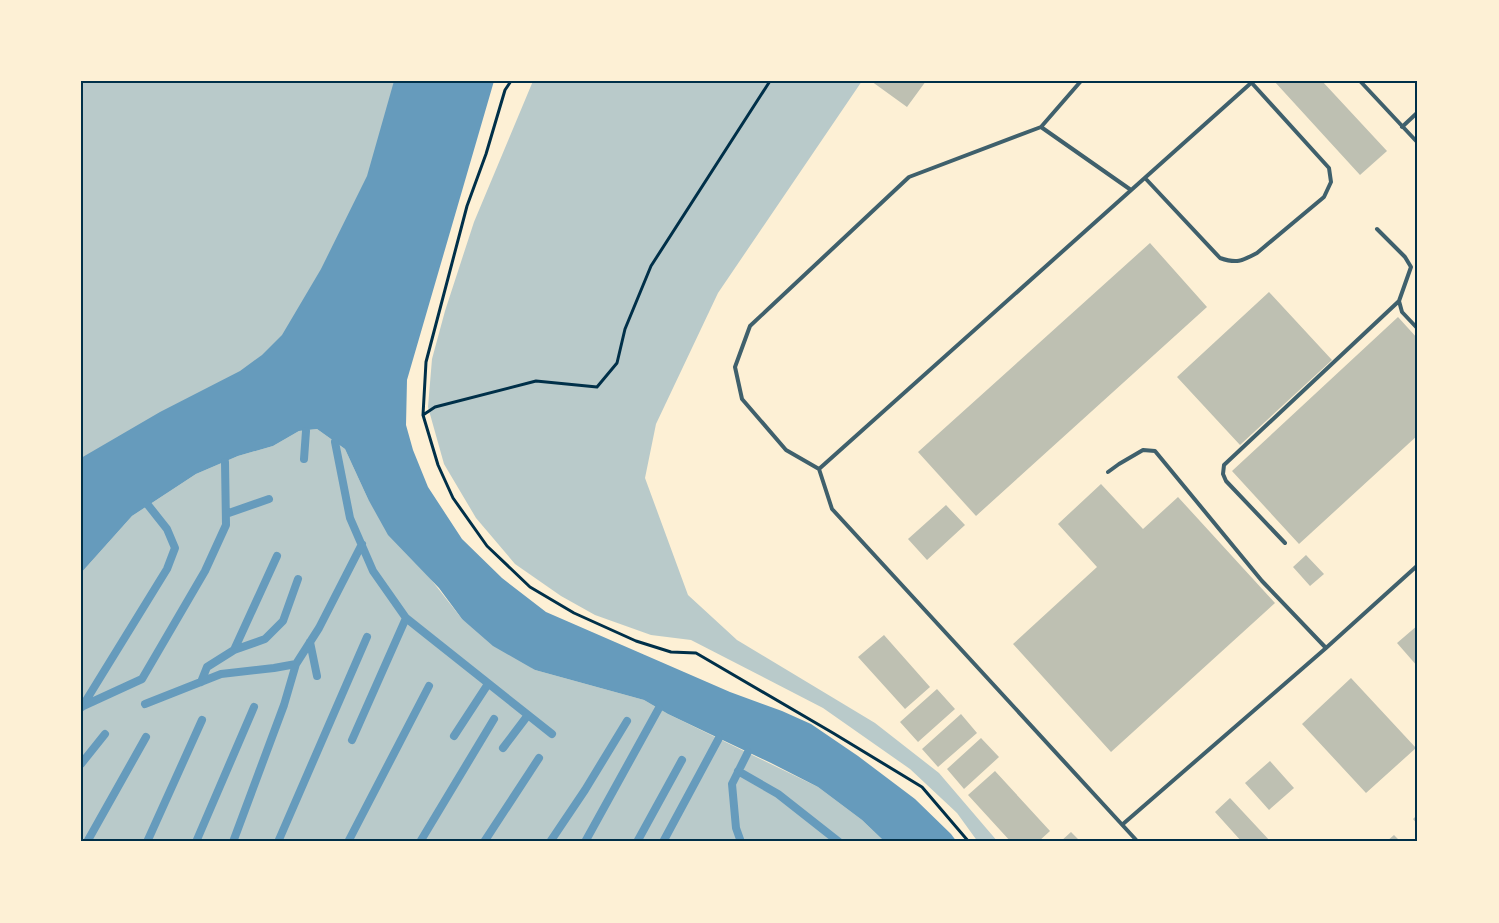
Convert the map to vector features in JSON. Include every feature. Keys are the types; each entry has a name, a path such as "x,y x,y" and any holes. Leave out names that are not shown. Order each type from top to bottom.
{"lane":[{"path":"1081,81 1041,127 909,178 750,326 735,367 742,399 786,450 819,469 832,509 1138,842"},
{"path":"1360,81 1418,143"},
{"path":"819,469 1250,82 1329,168 1331,182 1324,197 1257,253 1245,259 1232,262 1220,258 1145,178"},
{"path":"1402,127 1418,112"},
{"path":"1041,127 1131,190"},
{"path":"1284,543 1226,481 1223,474 1224,465 1399,301 1411,267 1405,257 1377,229"},
{"path":"1399,301 1402,312 1418,329"},
{"path":"1108,472 1143,450 1155,451 1262,581 1326,648"},
{"path":"1123,824 1326,648 1418,565"}],"path":[{"path":"511,81 505,90 486,154 467,206 426,362 423,415 438,465 454,498 487,546 530,587 574,613 636,641 672,652 696,653 922,787 969,842"},
{"path":"423,415 434,408 536,381 597,387 617,363 625,329 651,266 770,81"}],"shaded area":[{"path":"81,81 409,81 317,350 81,480"},
{"path":"533,81 862,81 718,293 656,424 645,478 688,595 737,640 875,723 939,773 998,842 978,842 957,813 910,769 823,708 691,640 651,635 595,615 561,596 515,564 476,518 444,464 428,407 432,359 445,311 474,222"},
{"path":"317,429 345,449 368,499 462,619 535,670 644,700 668,714 818,787 862,820 885,842 81,842 81,573 132,516 196,474 238,456 273,446 299,431"}],"water":[{"path":"394,81 494,81 407,380 406,425 413,450 428,487 462,539 502,578 546,612 730,692 811,724 858,756 915,799 957,842 885,842 862,820 818,787 771,763 668,714 644,700 535,670 493,646 462,619 439,588 388,535 368,499 345,449 317,429 299,431 273,446 238,456 196,474 132,516 81,573 81,458 160,412 240,371 262,355 282,335 321,269 367,176"}],"building":[{"path":"871,81 926,81 907,107"},
{"path":"1274,81 1322,81 1387,151 1360,175"},
{"path":"1150,243 1207,307 976,516 918,452"},
{"path":"1269,292 1332,360 1240,445 1177,377"},
{"path":"1398,317 1418,339 1418,435 1299,544 1232,471"},
{"path":"1101,484 1143,529 1178,497 1275,603 1111,752 1013,644 1097,567 1058,524"},
{"path":"946,505 965,525 927,560 908,539"},
{"path":"1306,555 1324,574 1310,586 1293,567"},
{"path":"1418,625 1418,667 1397,643"},
{"path":"884,635 930,687 905,709 858,657"},
{"path":"1351,678 1416,748 1366,793 1302,724"},
{"path":"937,689 955,709 918,742 900,722"},
{"path":"961,714 977,733 938,767 922,749"},
{"path":"981,738 999,757 964,789 947,769"},
{"path":"1270,761 1294,788 1269,810 1245,783"},
{"path":"995,771 1050,831 1038,842 1011,842 968,795"},
{"path":"1230,798 1271,842 1242,842 1215,812"},
{"path":"1418,814 1418,825 1413,819"},
{"path":"1071,832 1081,842 1060,842"},
{"path":"1394,835 1401,842 1386,842"}],"waterway":[{"path":"304,459 306,431"},
{"path":"335,442 350,518 373,571 406,618 552,734"},
{"path":"81,707 142,679 205,571 226,525 225,462"},
{"path":"226,514 269,499"},
{"path":"82,707 167,569 175,548 167,529 148,505"},
{"path":"145,704 221,674 296,664 319,628 362,544"},
{"path":"234,650 277,556"},
{"path":"201,682 207,667 234,650 265,639 283,621 298,579"},
{"path":"352,740 406,618"},
{"path":"278,842 367,637"},
{"path":"310,642 317,676"},
{"path":"233,842 284,705 296,664"},
{"path":"454,736 488,684"},
{"path":"348,842 429,686"},
{"path":"196,842 254,707"},
{"path":"585,842 659,708"},
{"path":"503,748 528,715"},
{"path":"420,842 494,719"},
{"path":"147,842 202,720"},
{"path":"550,842 585,790 627,721"},
{"path":"81,764 105,734"},
{"path":"87,842 146,737"},
{"path":"663,842 719,738"},
{"path":"741,842 736,828 732,784 748,752"},
{"path":"484,842 539,758"},
{"path":"637,842 682,760"},
{"path":"738,771 778,794 839,842"}]}
